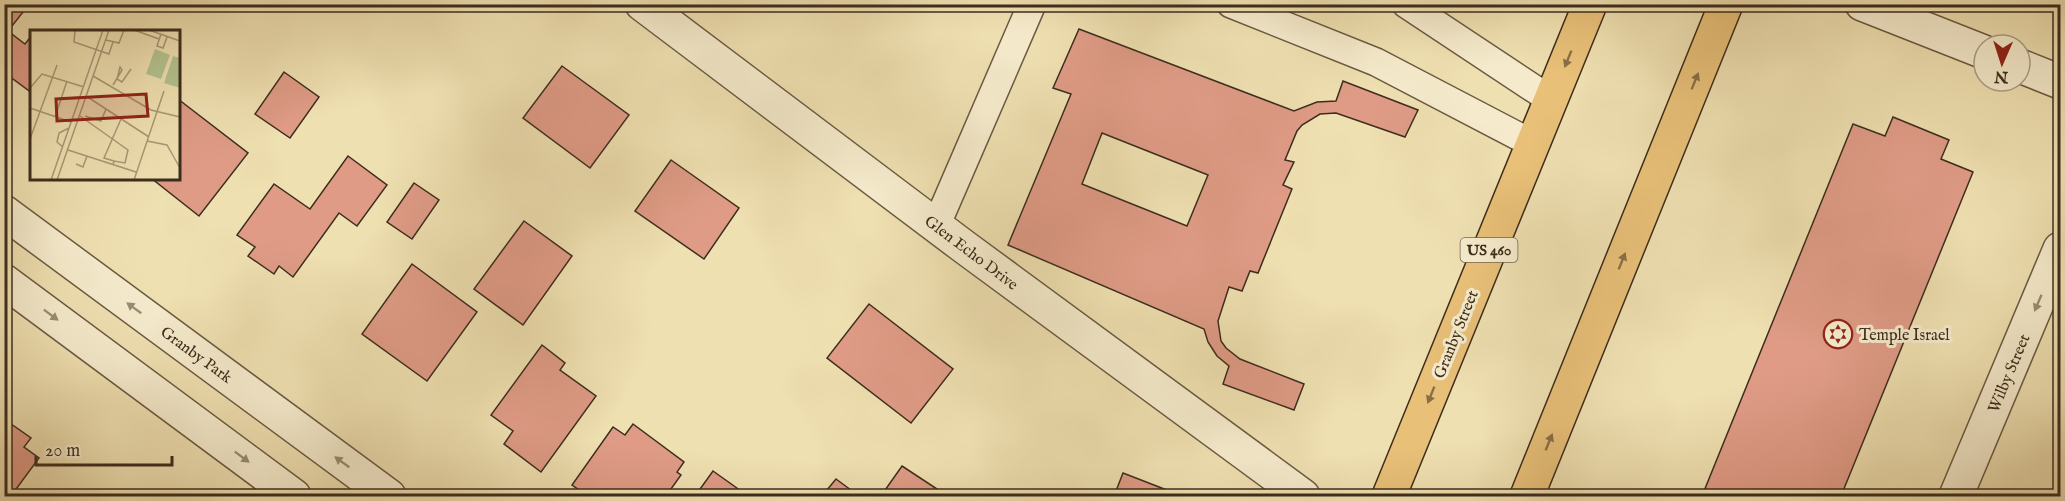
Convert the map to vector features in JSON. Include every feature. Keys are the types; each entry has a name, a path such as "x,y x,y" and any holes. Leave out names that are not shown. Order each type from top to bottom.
{"main road":[{"name":"Granby Street","path":"1389,496 1590,4"},
{"path":"1527,496 1725,4"}],"street":[{"name":"Glen Echo Drive","path":"642,4 936,226 1303,496"},
{"path":"1862,4 1972,47"},
{"path":"2032,71 2061,82"},
{"name":"Granby Park","path":"4,213 389,496"},
{"name":"Wilby Street","path":"1956,496 2061,249"},
{"path":"4,280 294,496"}],"lane":[{"path":"936,226 1032,4"},
{"path":"1231,4 1376,62 1533,144"},
{"path":"1406,4 1551,100"}],"building":[{"path":"4,4 23,4 27,7 8,31 25,44 30,38 30,92 5,73 7,70 4,68"},
{"path":"1079,29 1294,111 1317,102 1336,101 1343,81 1418,110 1405,137 1336,113 1320,114 1302,125 1297,131 1285,160 1294,162 1283,185 1292,189 1258,273 1250,271 1242,291 1229,287 1218,321 1221,341 1240,359 1304,384 1294,410 1223,384 1229,366 1217,356 1208,342 1204,329 1008,245 1071,94 1053,88","holes":["1102,133 1208,175 1187,226 1082,184"]},
{"path":"562,66 629,115 590,168 523,118"},
{"path":"284,72 319,97 290,138 255,114"},
{"path":"180,101 248,153 199,216 154,180 180,180"},
{"name":"Temple Israel","path":"1893,117 1949,140 1941,159 1973,172 1841,496 1702,496 1853,124 1885,136"},
{"path":"348,156 387,185 357,226 339,213 293,277 279,266 274,274 248,256 255,247 237,235 274,184 310,209"},
{"path":"671,160 739,208 704,259 635,211"},
{"path":"414,183 439,200 412,239 387,222"},
{"path":"524,221 572,256 523,325 474,289"},
{"path":"412,264 477,312 427,381 362,334"},
{"path":"869,304 953,369 911,423 827,358"},
{"path":"542,345 565,363 560,370 596,396 541,472 504,444 513,431 491,415"},
{"path":"4,419 31,438 24,447 39,458 11,496 4,496"},
{"path":"633,424 684,462 677,472 681,475 666,496 588,496 572,485 613,427 625,435"},
{"path":"902,466 937,489 932,496 889,496 883,493"},
{"path":"713,471 748,496 695,496"},
{"path":"1123,473 1177,494 1176,496 1114,496"},
{"path":"836,479 859,496 822,496"}],"place":[{"name":"Temple Israel","path":"1838,334"}]}
